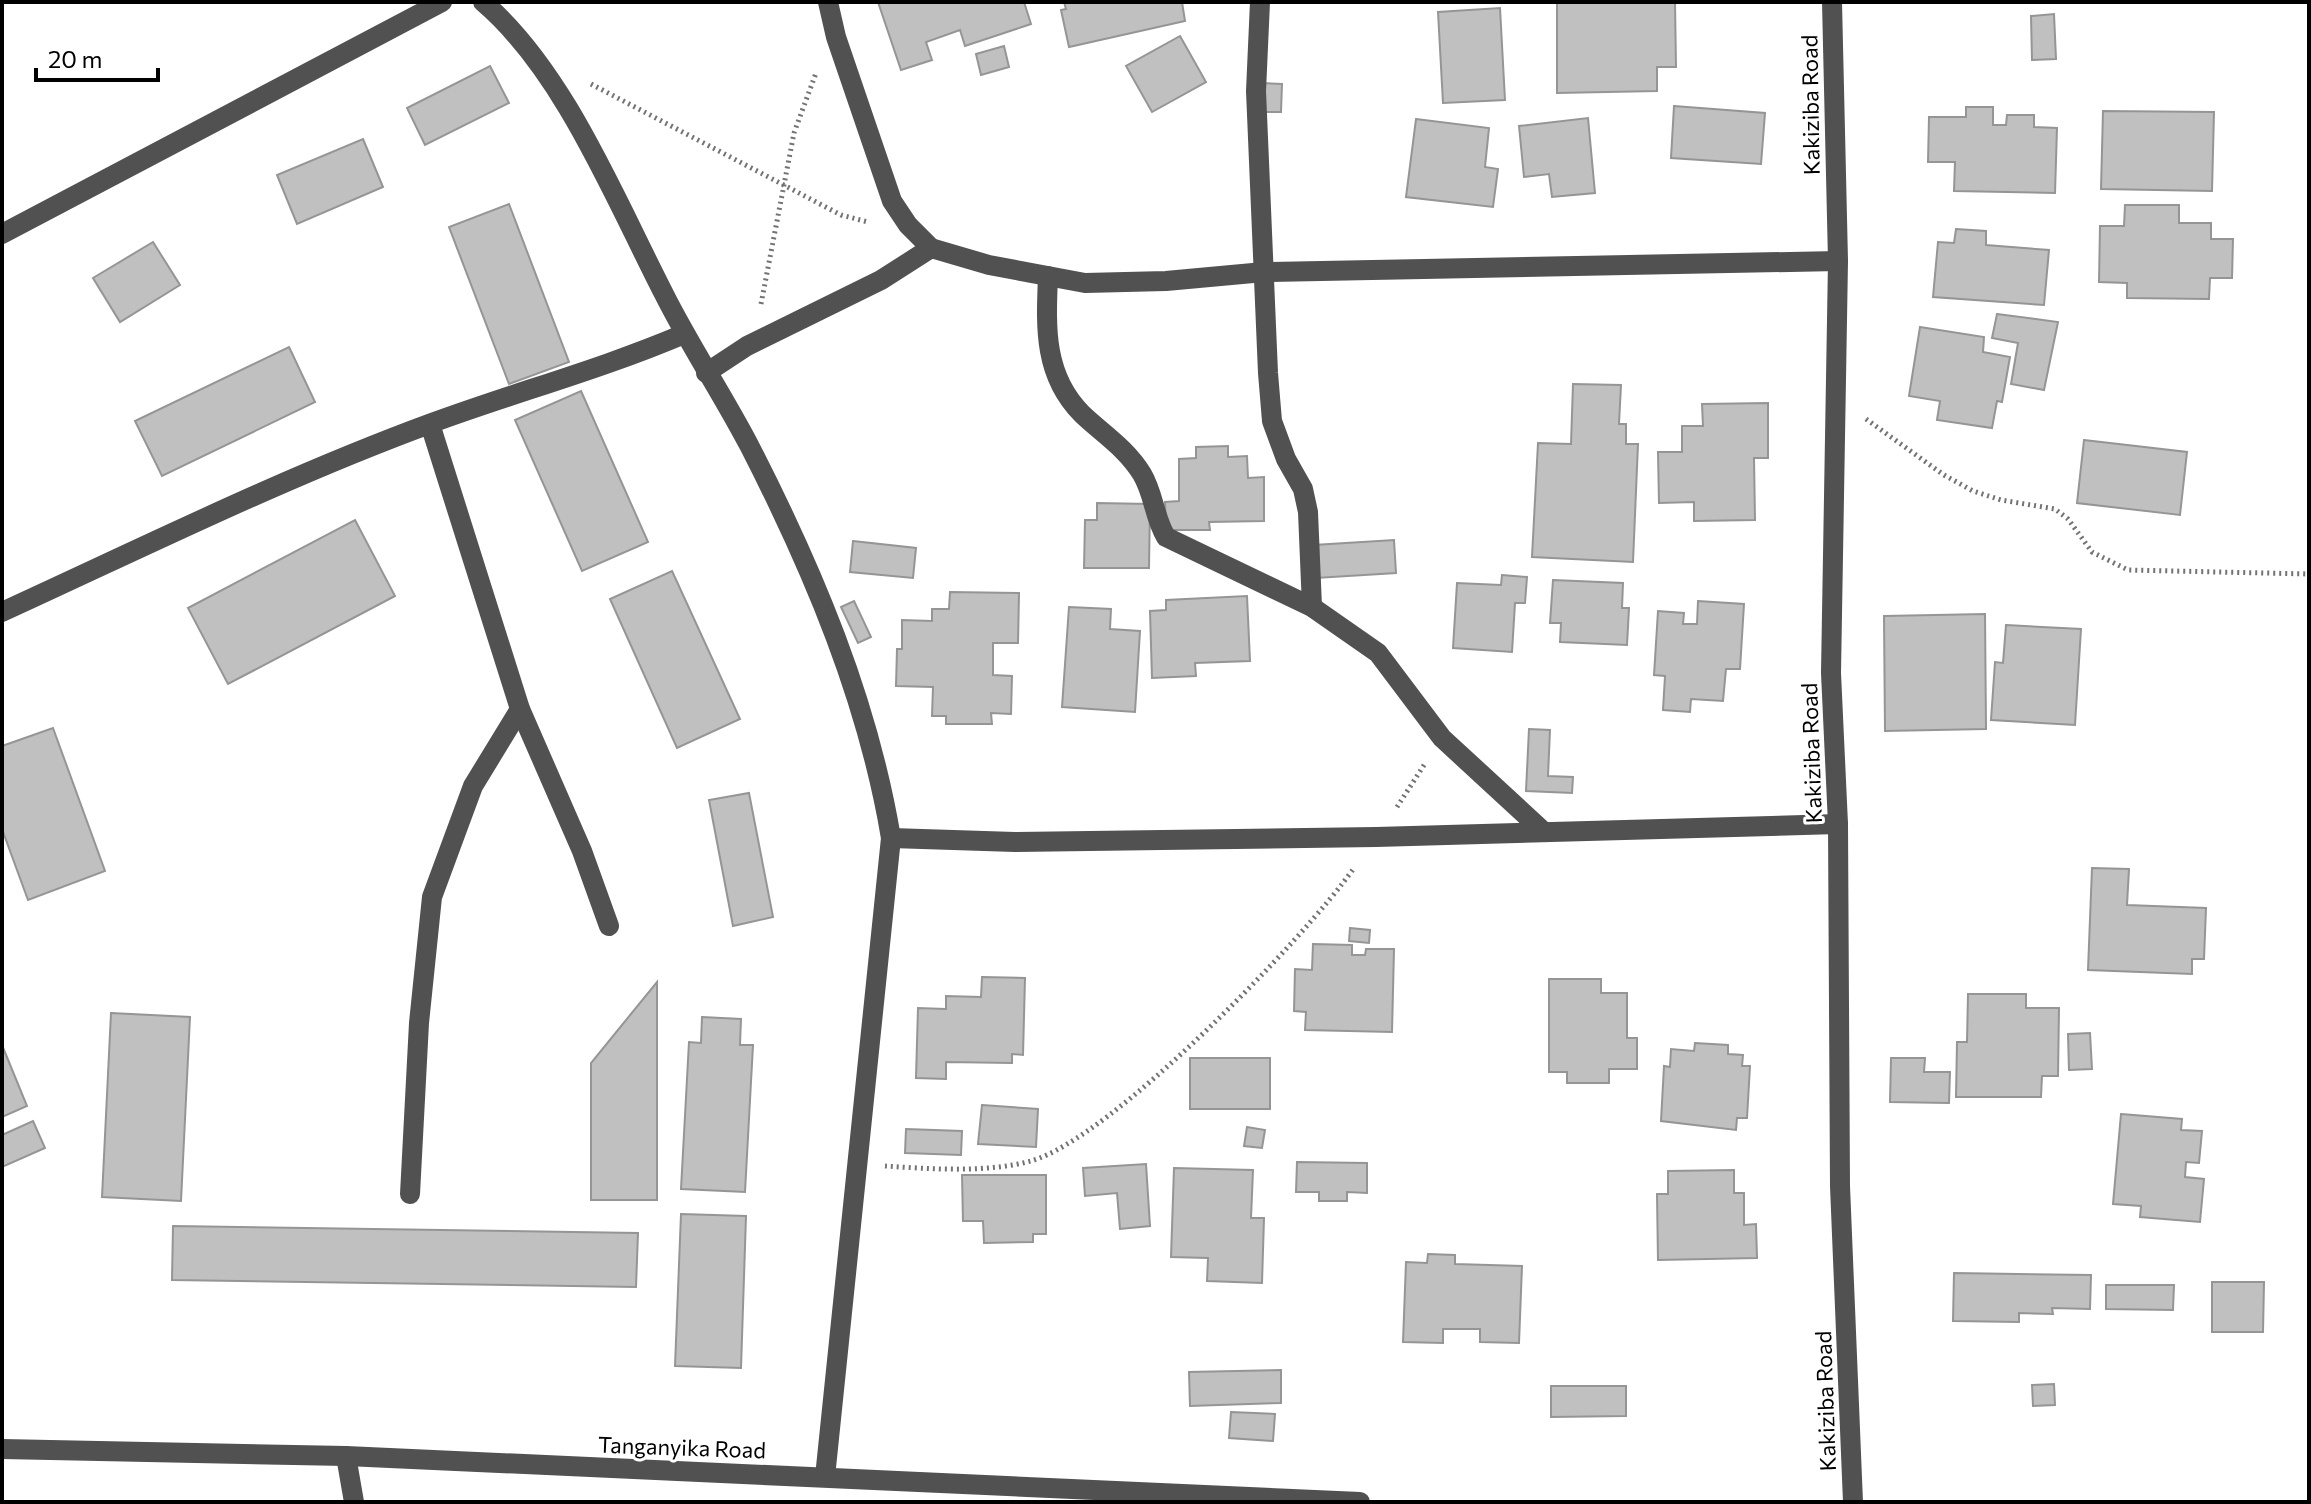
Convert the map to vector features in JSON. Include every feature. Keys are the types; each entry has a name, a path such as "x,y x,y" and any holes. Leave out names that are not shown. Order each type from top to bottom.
{"street":[{"path":"2,234 442,2"},
{"path":"483,2 508,23 559,93 684,334 748,444 806,563 840,646 883,793 891,838 825,1477"},
{"path":"828,2 836,37 881,175 908,225 931,248 989,265 1085,283 1166,281 1264,272 1838,261"},
{"path":"1260,2 1256,91 1272,421 1286,459 1303,489 1308,512 1312,607"},
{"name":"Kakiziba Road","path":"1832,2 1838,261 1831,673 1838,824 1840,1186 1853,1502"},
{"path":"706,373 747,346 881,280 931,248"},
{"path":"1048,276 1047,347 1057,379 1081,413 1115,440 1142,475 1166,537 1312,607 1378,653 1442,738 1543,831"},
{"path":"2,612 238,505 430,424 626,359 684,334"},
{"path":"430,424 520,709 582,851 609,926"},
{"path":"410,1194 419,1023 432,897 473,786 520,709"},
{"path":"891,838 1015,842 1376,837 1838,824"},
{"name":"Tanganyika Road","path":"2,1449 346,1456 1360,1502"},
{"path":"346,1456 354,1502"}],"path":[{"path":"747,346 763,299 794,133 815,75 836,37"},
{"path":"589,84 841,215 877,225 908,225"},
{"path":"1837,402 1973,491 2055,509 2068,519 2092,552 2128,570 2309,574"},
{"path":"856,1164 928,1169 1032,1161 1061,1146 1129,1101 1219,1017 1338,892 1442,738"}],"building":[{"path":"878,2 1024,2 1031,24 965,46 960,30 926,42 932,60 901,70"},
{"path":"1064,2 1182,2 1185,21 1069,47 1061,10 1066,9"},
{"path":"1557,2 1675,2 1676,67 1657,67 1657,91 1557,93"},
{"path":"1500,8 1505,100 1443,103 1438,12"},
{"path":"2054,14 2056,59 2032,60 2031,16"},
{"path":"1180,36 1206,82 1152,112 1126,66"},
{"path":"1004,46 1009,67 981,75 976,54"},
{"path":"490,66 509,103 425,145 407,108"},
{"path":"1260,83 1282,84 1281,112 1259,112"},
{"path":"1674,106 1765,113 1761,164 1671,158"},
{"path":"1966,107 1993,107 1993,125 2006,125 2007,115 2034,115 2034,127 2057,128 2055,193 1954,191 1955,162 1928,162 1929,117 1966,117"},
{"path":"2103,111 2214,112 2212,191 2101,189"},
{"path":"1588,118 1595,193 1552,197 1549,174 1524,177 1519,126"},
{"path":"1416,119 1489,128 1485,167 1498,169 1493,207 1406,197"},
{"path":"363,139 383,187 297,224 277,175"},
{"path":"509,204 569,362 509,384 449,227"},
{"path":"2125,205 2179,205 2179,223 2211,223 2211,239 2233,239 2232,278 2210,278 2209,299 2127,298 2127,283 2099,282 2100,226 2124,226"},
{"path":"1956,229 1986,231 1986,245 2049,250 2044,305 1933,297 1938,242 1954,243"},
{"path":"153,242 180,285 120,322 93,278"},
{"path":"1997,314 2058,322 2044,390 2011,384 2018,343 1992,338"},
{"path":"1920,327 1984,337 1983,352 2010,357 2002,402 1997,401 1992,428 1937,420 1940,401 1909,396"},
{"path":"289,347 315,402 162,476 135,421"},
{"path":"1573,384 1621,385 1619,424 1626,424 1626,444 1638,444 1633,562 1532,557 1538,443 1571,444"},
{"path":"581,391 648,542 582,571 515,420"},
{"path":"1768,403 1768,458 1754,458 1755,520 1694,521 1694,502 1659,503 1658,452 1682,452 1682,426 1703,426 1702,404"},
{"path":"2084,440 2187,452 2180,515 2077,503"},
{"path":"1228,446 1228,457 1247,456 1248,478 1264,477 1264,521 1209,522 1210,530 1166,530 1165,502 1179,501 1179,459 1196,458 1196,447"},
{"path":"1097,503 1150,504 1149,568 1084,568 1085,520 1097,520"},
{"path":"355,520 395,596 228,684 188,608"},
{"path":"1394,540 1396,573 1316,578 1314,545"},
{"path":"853,541 916,548 913,578 850,572"},
{"path":"672,571 740,719 677,748 610,599"},
{"path":"1502,575 1527,577 1525,603 1515,603 1512,652 1453,648 1457,583 1501,585"},
{"path":"1553,580 1623,583 1622,608 1629,608 1627,645 1560,642 1561,623 1550,623"},
{"path":"950,592 1019,593 1018,643 993,643 993,675 1012,676 1011,714 991,713 992,724 946,724 946,716 932,716 933,687 896,686 897,649 902,649 902,620 932,621 932,609 949,609"},
{"path":"1247,596 1250,661 1195,663 1196,676 1152,678 1150,611 1166,610 1166,600"},
{"path":"854,601 871,637 858,643 841,607"},
{"path":"1698,601 1744,604 1740,669 1726,669 1723,701 1691,699 1690,712 1663,710 1665,676 1654,675 1658,611 1684,613 1683,624 1697,624"},
{"path":"1069,607 1111,609 1110,629 1140,631 1135,712 1062,707"},
{"path":"1985,614 1986,729 1885,731 1884,616"},
{"path":"2006,625 2081,629 2075,725 1991,720 1995,662 2003,663"},
{"path":"53,728 105,871 28,900 2,829 2,746"},
{"path":"1529,729 1550,730 1548,776 1573,777 1572,793 1526,791"},
{"path":"749,793 773,917 733,926 709,800"},
{"path":"2092,868 2129,869 2127,905 2206,908 2204,959 2192,959 2192,974 2088,970"},
{"path":"1350,928 1370,930 1369,943 1349,941"},
{"path":"1313,944 1352,945 1352,955 1365,955 1366,949 1394,949 1392,1032 1305,1030 1306,1012 1294,1011 1295,969 1312,970"},
{"path":"982,977 1025,978 1023,1055 1012,1054 1012,1063 946,1062 946,1079 916,1078 918,1008 946,1009 946,996 981,997"},
{"path":"1549,979 1601,979 1601,993 1627,993 1627,1038 1637,1038 1637,1069 1609,1069 1609,1083 1567,1083 1567,1072 1549,1072"},
{"path":"657,982 657,1200 591,1200 591,1063"},
{"path":"1968,994 2026,994 2026,1008 2059,1008 2058,1076 2042,1076 2041,1097 1956,1097 1957,1042 1967,1042"},
{"path":"111,1013 190,1017 181,1201 102,1197"},
{"path":"702,1017 741,1019 740,1045 753,1045 745,1192 681,1189 689,1042 701,1043"},
{"path":"2090,1033 2092,1069 2069,1070 2068,1034"},
{"path":"1695,1043 1728,1045 1728,1054 1743,1055 1742,1066 1750,1066 1747,1118 1737,1118 1736,1130 1661,1121 1664,1066 1670,1067 1671,1049 1694,1051"},
{"path":"2,1045 27,1106 2,1117"},
{"path":"1190,1058 1270,1058 1270,1109 1190,1109"},
{"path":"1891,1058 1925,1058 1924,1072 1950,1072 1949,1103 1890,1102"},
{"path":"982,1105 1038,1109 1036,1147 978,1144"},
{"path":"2121,1114 2182,1119 2181,1130 2202,1131 2199,1163 2186,1162 2185,1177 2204,1179 2200,1222 2140,1217 2141,1206 2113,1204"},
{"path":"33,1121 45,1148 2,1167 2,1135"},
{"path":"1247,1127 1265,1130 1262,1148 1244,1146"},
{"path":"906,1129 962,1131 961,1155 905,1153"},
{"path":"1297,1162 1367,1163 1367,1193 1347,1192 1347,1201 1319,1201 1319,1192 1296,1192"},
{"path":"1146,1164 1150,1226 1120,1229 1117,1193 1085,1196 1083,1168"},
{"path":"1174,1168 1253,1170 1251,1218 1264,1218 1262,1283 1207,1281 1208,1258 1171,1257"},
{"path":"1734,1170 1734,1193 1744,1193 1744,1225 1756,1224 1757,1258 1658,1260 1657,1194 1668,1194 1668,1171"},
{"path":"962,1175 1046,1175 1046,1234 1033,1234 1033,1242 984,1243 983,1221 963,1221"},
{"path":"681,1214 746,1216 741,1368 675,1366"},
{"path":"173,1226 638,1233 636,1287 172,1280"},
{"path":"1428,1254 1455,1255 1455,1264 1522,1266 1519,1343 1480,1342 1480,1329 1443,1329 1443,1343 1403,1342 1406,1262 1427,1263"},
{"path":"1954,1273 2091,1275 2090,1309 2052,1308 2053,1314 2019,1313 2019,1322 1953,1321"},
{"path":"2212,1282 2264,1282 2263,1332 2212,1332"},
{"path":"2106,1285 2174,1285 2173,1310 2106,1309"},
{"path":"1281,1370 1281,1403 1190,1406 1189,1372"},
{"path":"2054,1384 2055,1405 2033,1406 2032,1385"},
{"path":"1551,1386 1626,1386 1626,1416 1551,1417"},
{"path":"1231,1412 1275,1414 1273,1441 1229,1438"}]}
